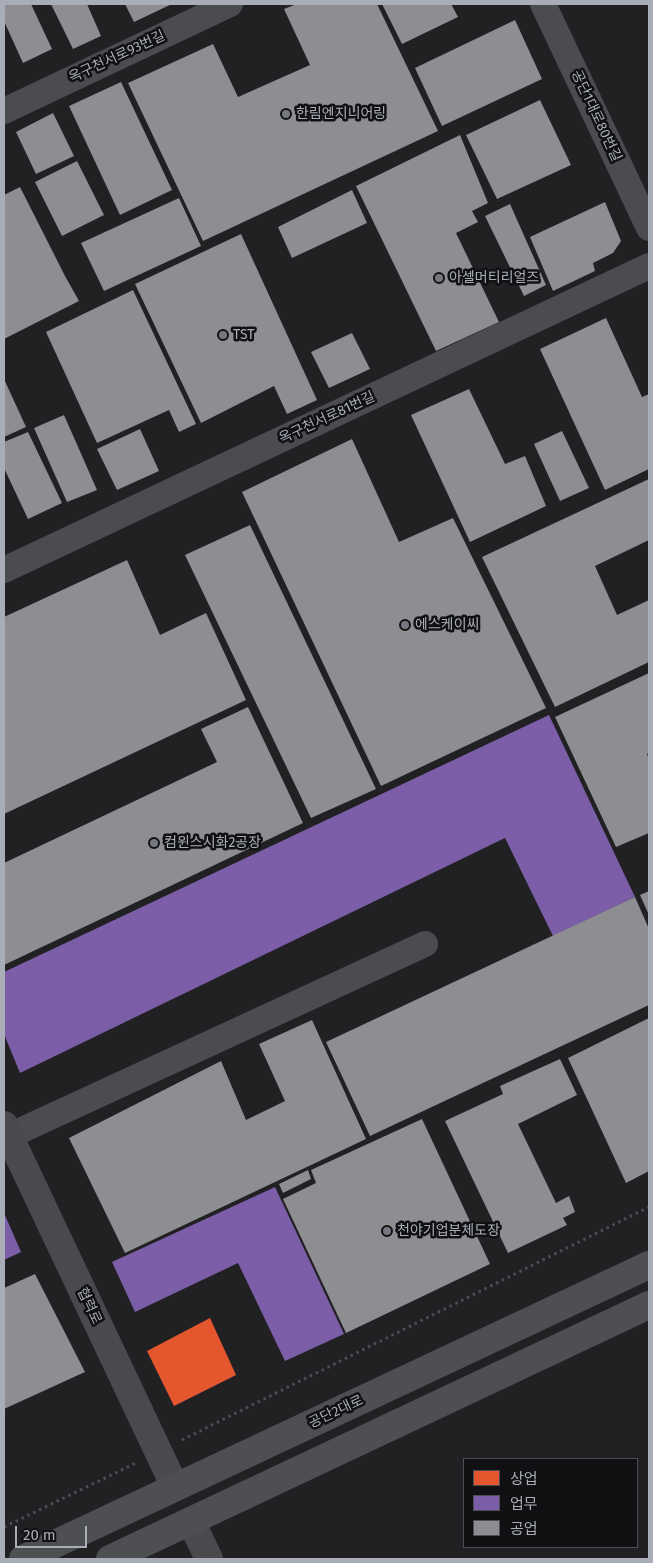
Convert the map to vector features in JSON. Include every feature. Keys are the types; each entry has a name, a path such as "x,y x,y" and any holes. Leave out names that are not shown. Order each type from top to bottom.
{"main road":[{"name":"공단2대로","path":"23,1559 649,1265"},
{"path":"110,1559 649,1305"},
{"path":"175,1487 190,1521"}],"street":[{"name":"옥구천서로93번길","path":"4,110 230,4"},
{"name":"공단1대로80번길","path":"543,4 649,228"},
{"name":"옥구천서로81번길","path":"4,570 649,266"},
{"path":"6,1131 425,944"},
{"name":"협력로","path":"6,1131 175,1487"},
{"path":"190,1521 209,1559"}],"path":[{"path":"4,1527 649,1207"}],"shaded area":[{"path":"4,4 649,4 649,1559 4,1559"}],"building: 상업":[{"path":"210,1318 236,1375 174,1406 147,1351"}],"building: 업무":[{"path":"549,715 635,897 553,936 505,838 20,1073 4,1034 4,972"},
{"path":"275,1187 344,1334 285,1361 238,1263 135,1312 112,1262"},
{"path":"4,1213 21,1252 4,1260"}],"building: 공업":[{"path":"4,4 31,4 52,49 23,63 4,21"},
{"path":"51,4 87,4 101,36 73,49"},
{"path":"125,4 172,4 134,22"},
{"name":"한림엔지니어링","path":"297,4 377,4 438,131 203,241 128,83 213,44 238,97 310,65 284,9"},
{"path":"382,4 451,4 458,17 402,44"},
{"path":"515,20 542,79 442,126 415,68"},
{"path":"121,82 172,190 120,215 69,106"},
{"path":"540,100 571,165 497,199 466,135"},
{"path":"53,113 74,156 36,174 16,132"},
{"name":"아셀머티리얼즈","path":"460,135 488,203 472,211 478,222 456,233 499,322 436,351 356,186"},
{"path":"77,161 104,215 62,236 35,182"},
{"path":"20,187 79,301 4,339 4,195"},
{"path":"352,190 367,223 292,258 278,227"},
{"path":"179,198 201,246 104,291 81,243"},
{"path":"605,202 621,241 613,253 593,263 595,271 553,291 530,237"},
{"path":"510,204 546,285 524,296 485,216"},
{"name":"TST","path":"241,234 317,400 287,414 274,386 201,423 135,284"},
{"path":"133,290 196,424 179,432 169,410 97,443 46,332"},
{"path":"606,318 642,397 649,394 649,469 605,490 540,349"},
{"path":"352,333 370,369 329,388 311,352"},
{"path":"4,379 26,427 4,437"},
{"path":"469,389 505,464 525,456 546,506 470,542 411,415"},
{"path":"64,415 97,490 67,502 34,428"},
{"path":"140,429 159,471 117,490 97,449"},
{"path":"562,431 589,488 560,501 534,444"},
{"path":"28,432 62,503 28,519 4,468 4,442"},
{"name":"에스케이씨","path":"352,439 399,542 453,518 546,708 381,786 242,492"},
{"path":"649,479 649,540 595,566 617,615 649,600 649,662 555,707 482,557"},
{"path":"250,525 376,789 311,818 185,555"},
{"path":"127,560 160,635 206,613 246,700 4,814 4,617"},
{"path":"649,673 649,753 647,754 649,759 649,833 616,847 555,717"},
{"name":"컴윈스시화2공장","path":"248,707 303,823 4,965 4,863 217,762 201,729"},
{"path":"649,891 649,915 640,895"},
{"path":"635,897 649,929 649,1005 370,1136 326,1042"},
{"path":"649,1018 649,1171 626,1183 568,1058"},
{"path":"312,1020 366,1139 125,1253 69,1138 221,1061 246,1120 285,1101 259,1044"},
{"path":"560,1059 577,1095 518,1124 556,1203 569,1196 575,1212 563,1218 567,1225 508,1253 445,1121 503,1094 500,1086"},
{"name":"천야기업분체도장","path":"422,1119 490,1264 346,1333 283,1199 316,1183 311,1170"},
{"path":"308,1170 311,1179 283,1193 279,1184"},
{"path":"35,1274 85,1372 4,1409 4,1288"}],"place":[{"name":"한림엔지니어링","path":"286,114"},
{"name":"아셀머티리얼즈","path":"439,278"},
{"name":"TST","path":"223,335"},
{"name":"에스케이씨","path":"405,625"},
{"name":"컴윈스시화2공장","path":"154,843"},
{"name":"천야기업분체도장","path":"387,1231"}]}
